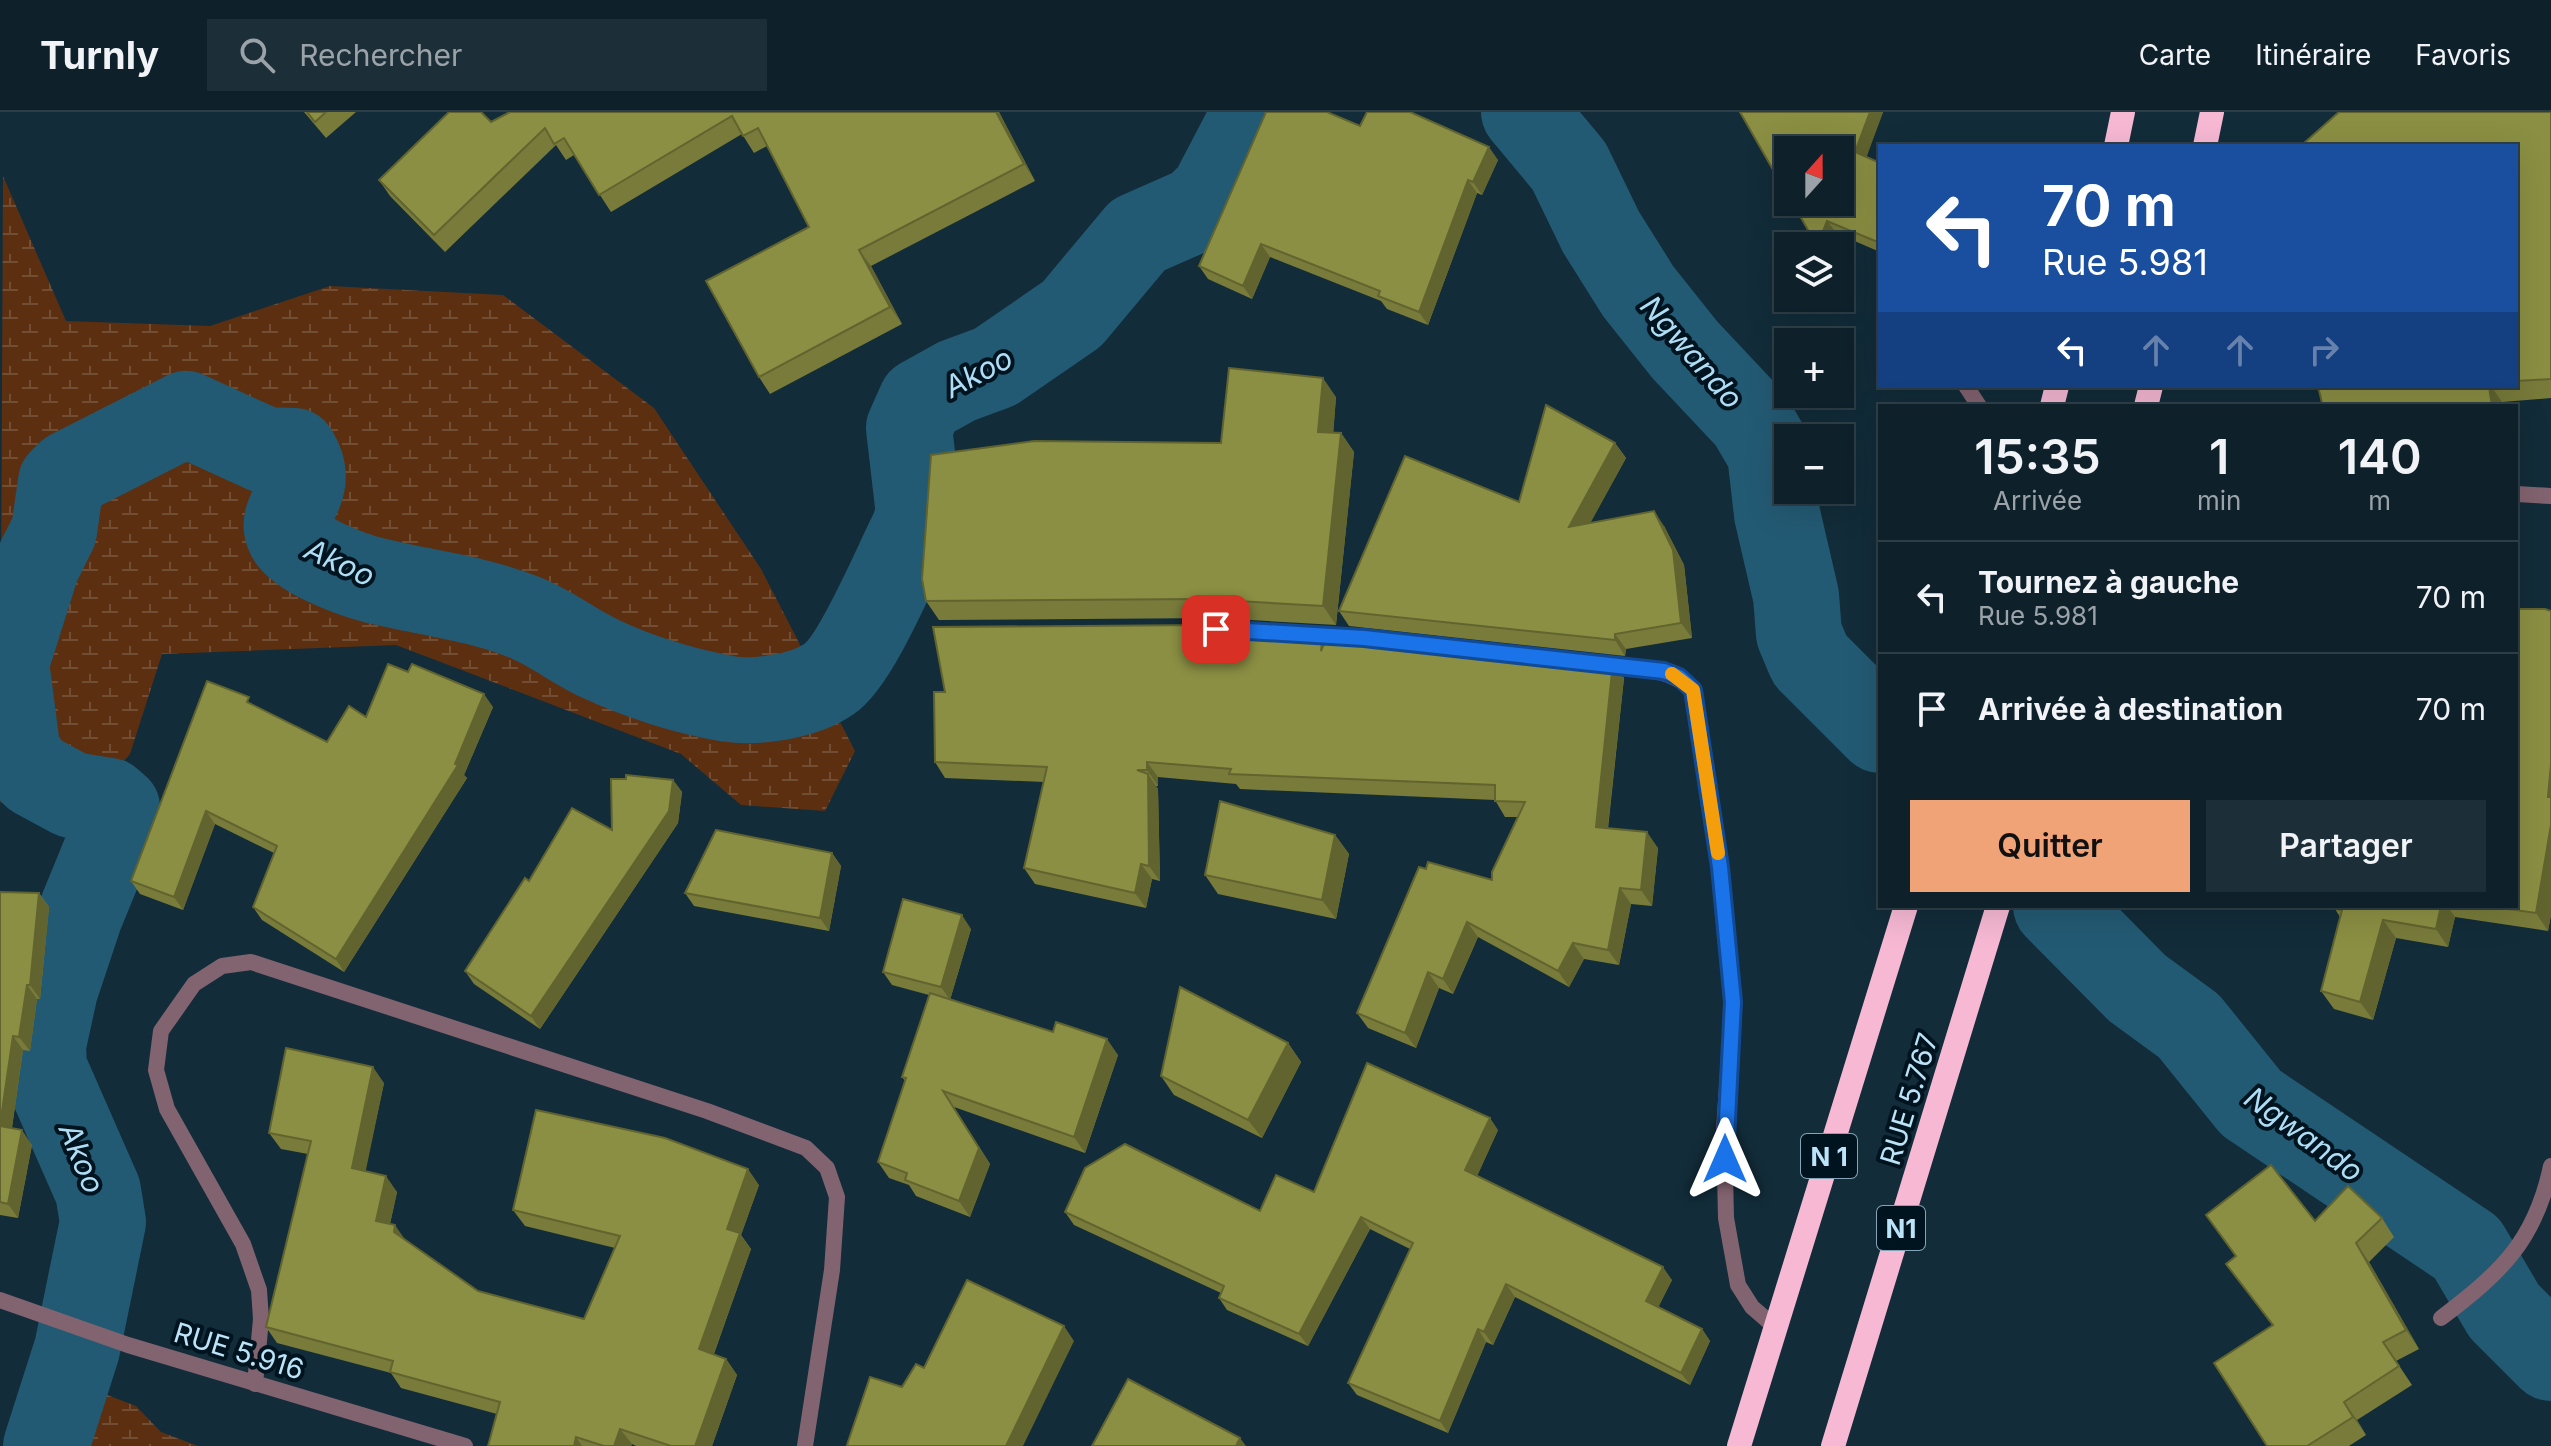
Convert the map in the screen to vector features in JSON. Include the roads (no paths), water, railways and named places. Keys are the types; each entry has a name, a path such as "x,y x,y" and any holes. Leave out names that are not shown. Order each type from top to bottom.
{"highway":[{"path":"2116,144 2123,112"},
{"path":"2205,144 2212,112"},
{"name":"N 1","path":"1739,1446 1905,908"},
{"name":"RUE 5.767","path":"1833,1446 1997,908"}],"street":[{"path":"2518,494 2551,496"},
{"path":"1569,661 1664,671 1679,677 1693,690 1720,867 1733,1002 1724,1129 1726,1218 1738,1285 1752,1307 1775,1327"},
{"path":"255,1384 261,1319 259,1290 243,1244 167,1109 156,1070 161,1031 194,984 222,966 251,962 707,1111 806,1148 827,1168 837,1197 832,1270 805,1446"},
{"path":"2441,1318 2510,1260 2531,1224 2551,1166"},
{"name":"RUE 5.916","path":"0,1300 128,1345 465,1446"}],"waterway":[{"name":"Akoo","path":"46,1446 77,1349 103,1222 98,1191 44,1068 43,1045 55,990 80,915 116,827 117,808 109,801 72,795 35,775 18,755 6,663 37,565 54,531 61,482 70,473 186,414 265,450 294,451 303,478 288,517 289,535 303,550 327,563 373,580 467,600 521,616 616,666 680,688 741,700 767,699 807,690 829,679 852,652 913,531 919,514 909,428 921,401 957,381 995,367 1072,314 1138,235 1197,209 1213,193 1248,126 1262,112"},
{"name":"Ngwando","path":"1524,112 1569,166 1601,232 1638,291 1685,350 1750,419 1770,453 1777,514 1796,596 1799,634 1810,660 1878,728"},
{"name":"Ngwando","path":"2058,908 2137,988 2189,1026 2251,1103 2467,1248 2504,1311 2551,1358"}]}
